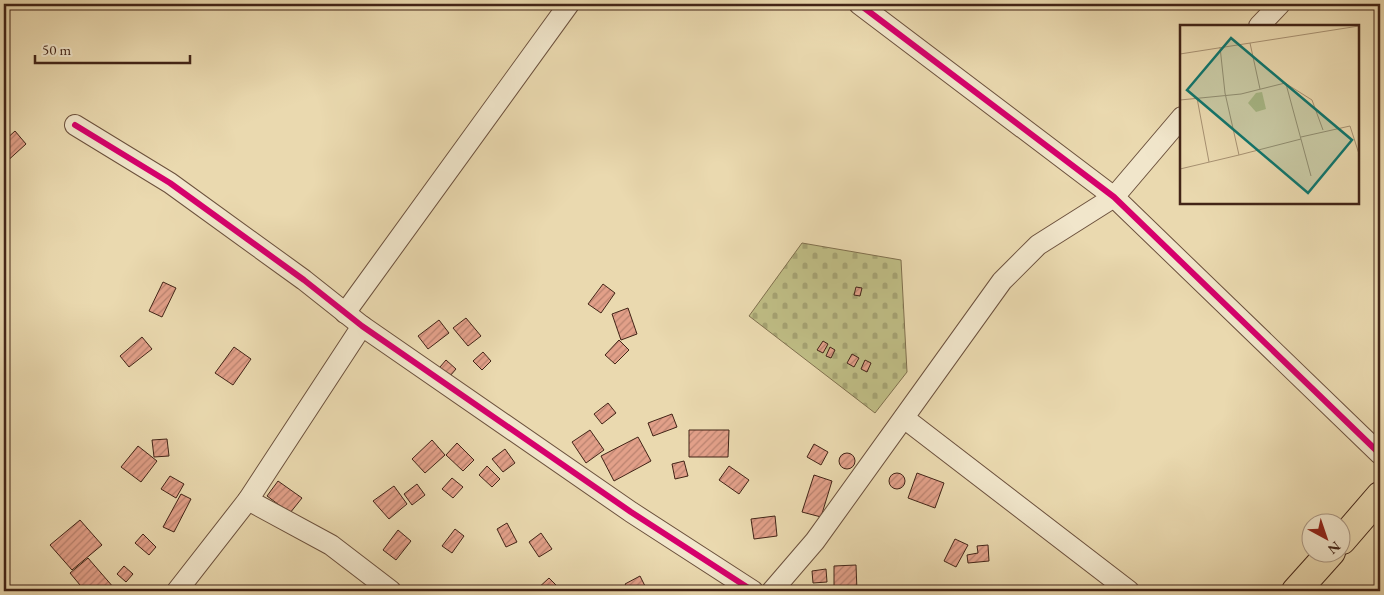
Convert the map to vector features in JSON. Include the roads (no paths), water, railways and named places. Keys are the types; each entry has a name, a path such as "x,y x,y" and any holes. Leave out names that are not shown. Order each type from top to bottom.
{"main road":[{"path":"1352,528 1380,496"},
{"path":"1296,591 1321,562"}],"street":[{"path":"345,313 569,4"},
{"path":"859,4 1114,197 1380,454"},
{"path":"772,591 815,541 1002,281 1038,245 1114,197 1180,119"},
{"path":"75,125 170,183 304,280 362,326 631,512 752,591"},
{"path":"177,591 248,500 362,326"},
{"path":"904,418 1129,591"},
{"path":"248,500 332,545 391,591"}]}
